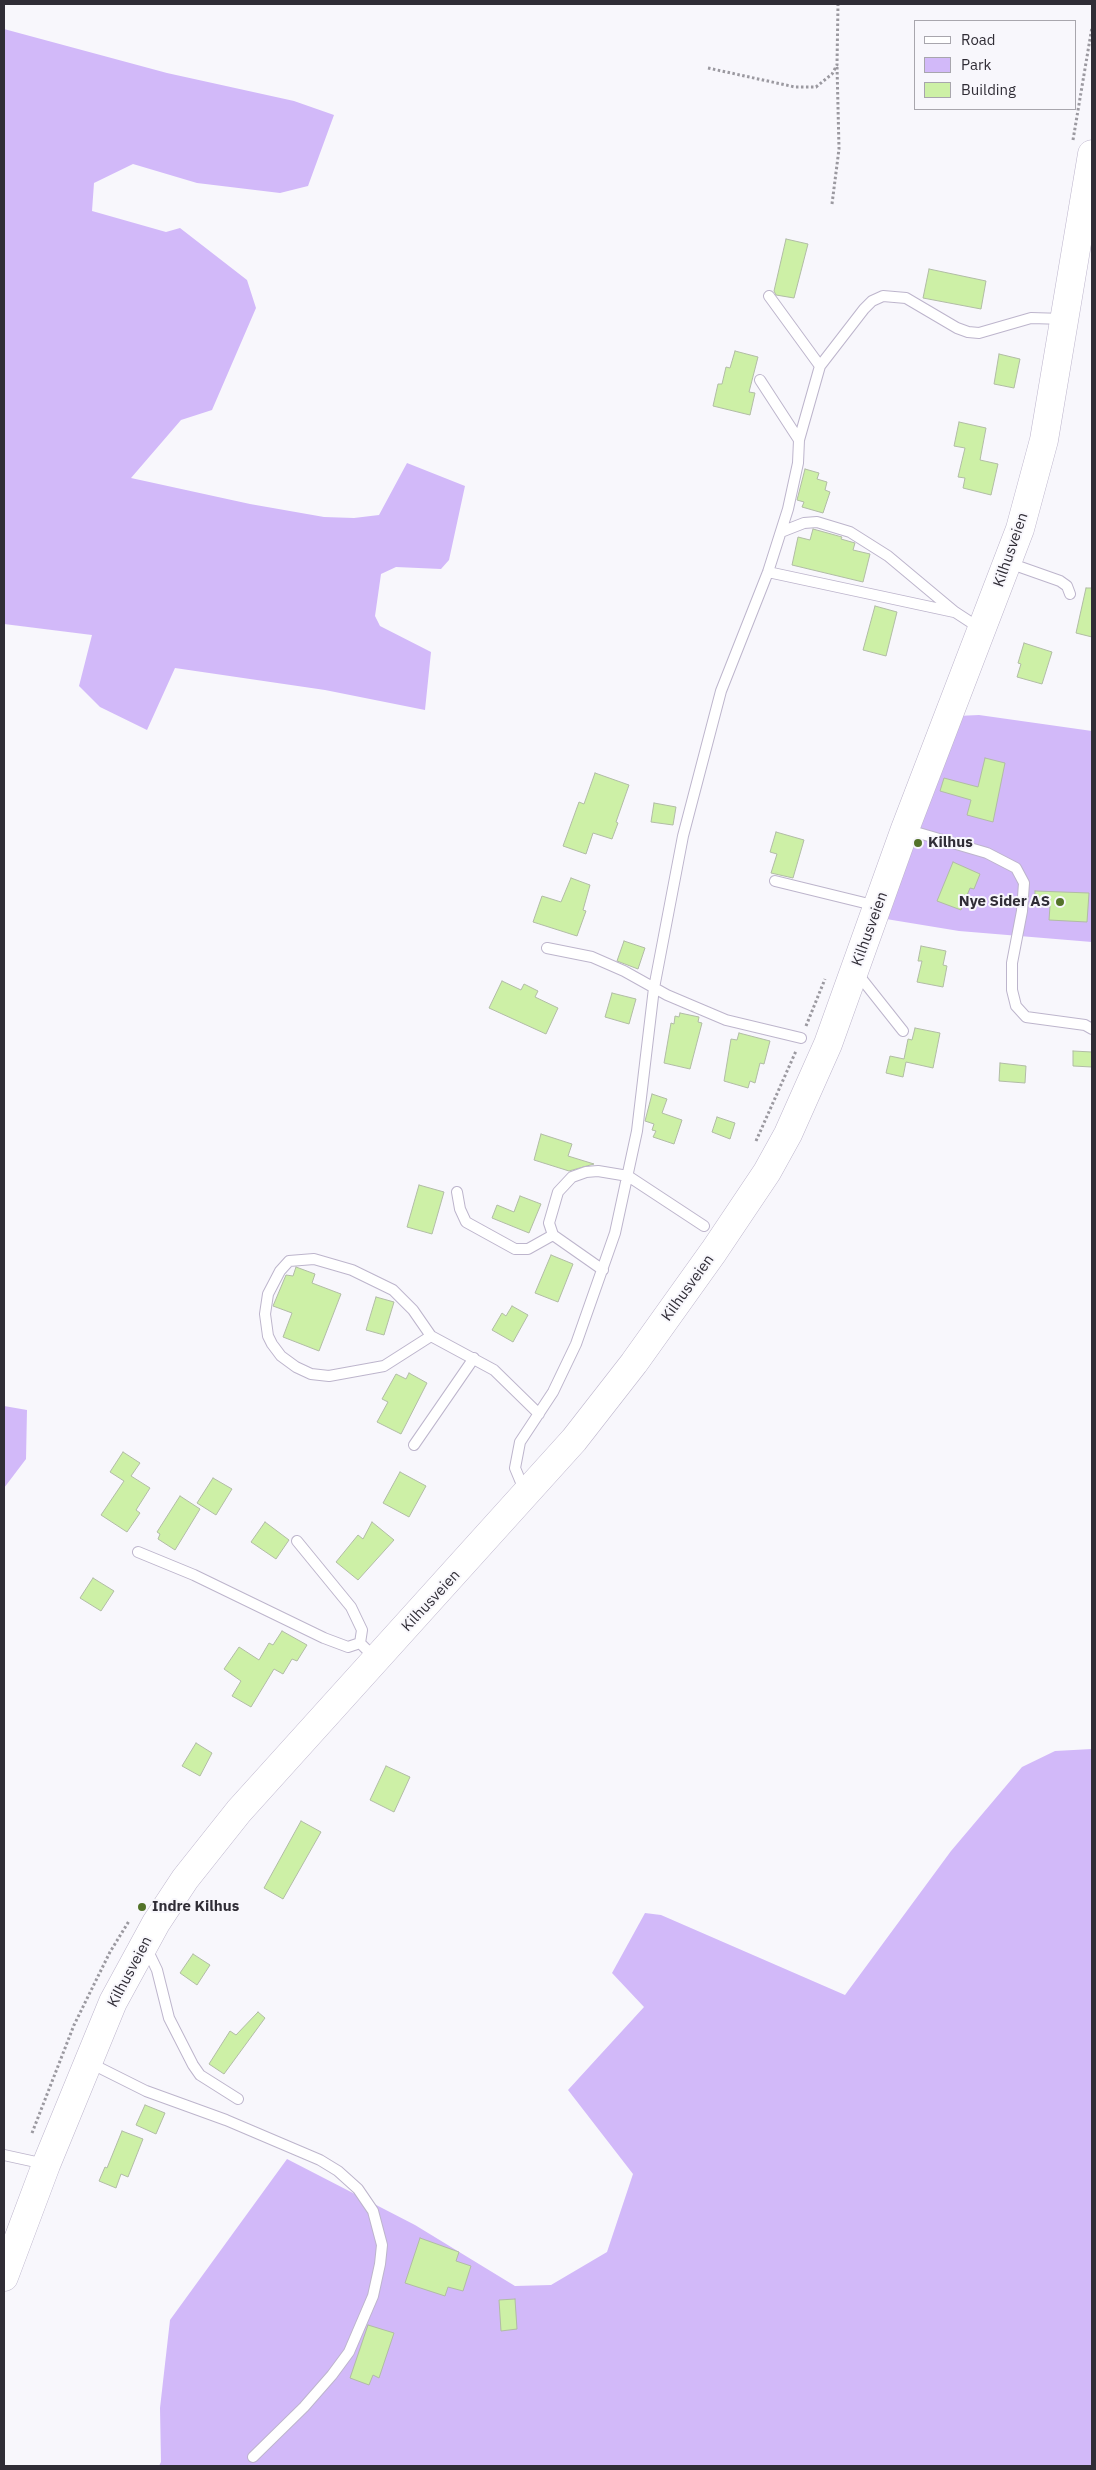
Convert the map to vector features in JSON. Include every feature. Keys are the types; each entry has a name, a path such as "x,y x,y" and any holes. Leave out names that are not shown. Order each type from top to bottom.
{"main road":[{"name":"Kilhusveien","path":"4,2277 34,2162 87,2062 113,2002 144,1944 185,1879 368,1651 527,1494 574,1440 634,1363 714,1251 762,1180 788,1134 806,1095 855,970 905,829 1020,529 1038,466 1065,319 1082,149"}],"lane":[{"path":"769,296 820,366"},
{"path":"527,1494 517,1476 516,1455 520,1442 553,1392 576,1344 615,1233 637,1131 654,988 682,844 721,692 768,572 781,532 798,463 799,440 820,366 864,309 872,301 883,296 906,298 957,328 968,332 979,333 1031,318 1065,319"},
{"path":"760,380 799,440"},
{"path":"781,532 804,523 817,522 850,532 888,556 955,612 982,630"},
{"path":"1008,563 1060,581 1068,586 1070,594"},
{"path":"768,572 955,612"},
{"path":"905,829 987,853 1016,868 1024,884 1022,911 1012,963 1012,990 1016,1006 1026,1017 1085,1026 1092,1029"},
{"path":"775,881 878,907"},
{"path":"546,948 592,956 686,1004 726,1020 801,1038"},
{"path":"855,970 903,1031"},
{"path":"603,1270 553,1235 549,1223 555,1200 563,1186 572,1177 586,1172 598,1171 628,1176 704,1226"},
{"path":"457,1192 460,1209 466,1222 515,1249 528,1249 553,1235"},
{"path":"431,1336 425,1342 384,1366 329,1376 311,1374 296,1367 281,1356 272,1344 268,1336 265,1314 268,1294 280,1270 289,1261 298,1259 325,1260 352,1270 393,1290 412,1310 431,1336 474,1358 505,1379 539,1414"},
{"path":"414,1445 474,1358"},
{"path":"138,1552 194,1575 324,1638 348,1647 368,1651 362,1630 351,1607 328,1582 297,1541"},
{"path":"144,1944 158,1970 169,2018 192,2065 200,2075 238,2099"},
{"path":"87,2062 146,2091 226,2120 320,2160 338,2171 358,2189 373,2211 382,2245 380,2264 373,2296 349,2352 332,2376 304,2407 253,2457"},
{"path":"4,2154 34,2162"}],"path":[{"path":"832,204 839,149 838,4"},
{"path":"1082,149 1092,27"},
{"path":"708,68 795,87 816,87 824,83 837,65"},
{"path":"754,1145 827,973"},
{"path":"34,2162 74,2025 110,1952 134,1913"}],"green space":[{"path":"4,29 167,73 294,101 334,115 308,186 280,193 197,183 133,164 94,183 92,211 166,232 180,228 247,280 256,308 212,410 181,420 131,478 250,504 324,517 354,518 379,515 407,463 465,486 449,560 441,569 396,567 381,574 375,616 380,626 431,652 425,710 325,690 175,668 147,730 100,707 79,686 92,635 4,624"},
{"path":"979,715 1092,731 1092,942 959,931 880,918 935,717"},
{"path":"4,1406 27,1410 26,1459 4,1488"},
{"path":"1092,1749 1092,2466 159,2466 161,2462 160,2408 170,2320 287,2159 415,2225 515,2286 551,2285 607,2252 633,2174 568,2090 644,2007 612,1973 645,1913 661,1915 845,1995 951,1851 1022,1767 1055,1751"}],"building":[{"path":"786,239 808,244 794,298 776,295 774,291"},
{"path":"929,269 986,281 981,309 923,298"},
{"path":"735,351 758,357 749,392 755,393 750,415 713,406 718,384 722,384 726,367 730,368"},
{"path":"999,354 1020,359 1014,388 994,384"},
{"path":"959,422 986,428 980,460 998,464 991,495 963,488 965,478 958,477 965,448 954,446"},
{"path":"805,469 819,473 817,479 827,482 825,490 830,492 823,513 802,507 804,502 797,500"},
{"path":"813,529 842,537 841,539 855,543 853,550 870,554 863,582 792,565 798,537 810,540"},
{"path":"1086,588 1092,588 1092,637 1076,633"},
{"path":"875,606 897,612 886,656 863,650"},
{"path":"1024,643 1052,652 1042,684 1017,677 1021,664 1018,663"},
{"path":"985,758 1005,763 993,822 967,815 971,800 940,791 944,778 978,787"},
{"path":"595,773 629,785 612,839 593,833 586,854 563,846 579,802 584,804"},
{"path":"654,803 676,807 673,825 651,822"},
{"path":"776,832 804,840 793,878 771,873 777,854 770,852"},
{"path":"953,862 980,874 974,889 970,888 961,910 937,901"},
{"path":"571,878 590,885 583,910 586,911 577,936 533,922 542,896 561,902"},
{"path":"1035,891 1089,893 1087,922 1049,920 1050,906 1035,905"},
{"path":"624,941 645,948 638,969 617,961"},
{"path":"921,946 946,951 943,965 947,966 943,987 917,982 922,961 918,961"},
{"path":"502,981 521,990 524,984 538,991 535,997 558,1008 546,1034 489,1008"},
{"path":"612,993 636,999 629,1024 605,1017"},
{"path":"680,1013 699,1017 698,1022 702,1023 690,1069 664,1063 671,1023 674,1024 675,1016 679,1017"},
{"path":"915,1028 940,1033 933,1068 906,1062 903,1077 886,1073 890,1056 904,1059 908,1039 912,1040"},
{"path":"739,1033 770,1041 764,1064 760,1063 755,1083 750,1081 748,1088 724,1081 731,1039 737,1040"},
{"path":"1073,1051 1092,1052 1092,1067 1073,1066"},
{"path":"1000,1063 1026,1066 1025,1083 999,1081"},
{"path":"652,1094 667,1099 662,1113 682,1120 674,1144 653,1137 656,1131 652,1130 654,1124 645,1121"},
{"path":"717,1117 735,1123 730,1139 712,1132"},
{"path":"541,1134 572,1144 568,1156 594,1164 569,1171 534,1160"},
{"path":"419,1185 444,1192 432,1234 407,1227"},
{"path":"520,1196 541,1204 529,1233 492,1218 497,1205 514,1212"},
{"path":"551,1255 573,1264 558,1302 535,1293"},
{"path":"296,1267 315,1274 312,1283 341,1294 319,1351 283,1337 292,1313 273,1306 286,1275 293,1276"},
{"path":"376,1297 394,1302 384,1335 366,1330"},
{"path":"512,1306 528,1315 513,1342 492,1330 502,1313 506,1316"},
{"path":"409,1373 427,1383 401,1434 377,1422 388,1402 382,1399 396,1374 406,1379"},
{"path":"123,1452 140,1463 131,1476 150,1488 136,1510 140,1513 127,1532 101,1515 124,1481 110,1472"},
{"path":"400,1472 426,1486 409,1517 383,1503"},
{"path":"213,1478 232,1489 216,1515 197,1503"},
{"path":"180,1496 200,1509 175,1550 158,1539 160,1534 157,1532"},
{"path":"265,1522 289,1540 276,1559 251,1542"},
{"path":"372,1522 394,1540 358,1580 336,1562 358,1535 363,1539"},
{"path":"93,1578 114,1591 101,1611 80,1598"},
{"path":"282,1631 307,1645 297,1661 292,1659 283,1674 274,1669 251,1707 232,1696 241,1681 224,1669 239,1647 259,1660 269,1643 273,1645"},
{"path":"196,1743 212,1753 200,1776 182,1766"},
{"path":"386,1766 410,1777 394,1812 370,1800"},
{"path":"301,1821 321,1832 283,1899 264,1888"},
{"path":"193,1954 210,1965 197,1985 180,1973"},
{"path":"258,2012 265,2018 224,2074 209,2064 230,2031 236,2035"},
{"path":"145,2105 165,2113 156,2134 136,2125"},
{"path":"122,2131 143,2139 128,2177 121,2174 116,2188 99,2181 105,2167 107,2168"},
{"path":"420,2238 459,2252 456,2261 471,2266 463,2291 448,2287 445,2296 405,2283"},
{"path":"515,2299 517,2329 501,2331 499,2300"},
{"path":"368,2325 394,2333 379,2378 373,2375 369,2385 350,2378"}],"place":[{"name":"Kilhus","path":"918,843"},
{"name":"Nye Sider AS","path":"1060,902"},
{"name":"Indre Kilhus","path":"142,1907"}]}
